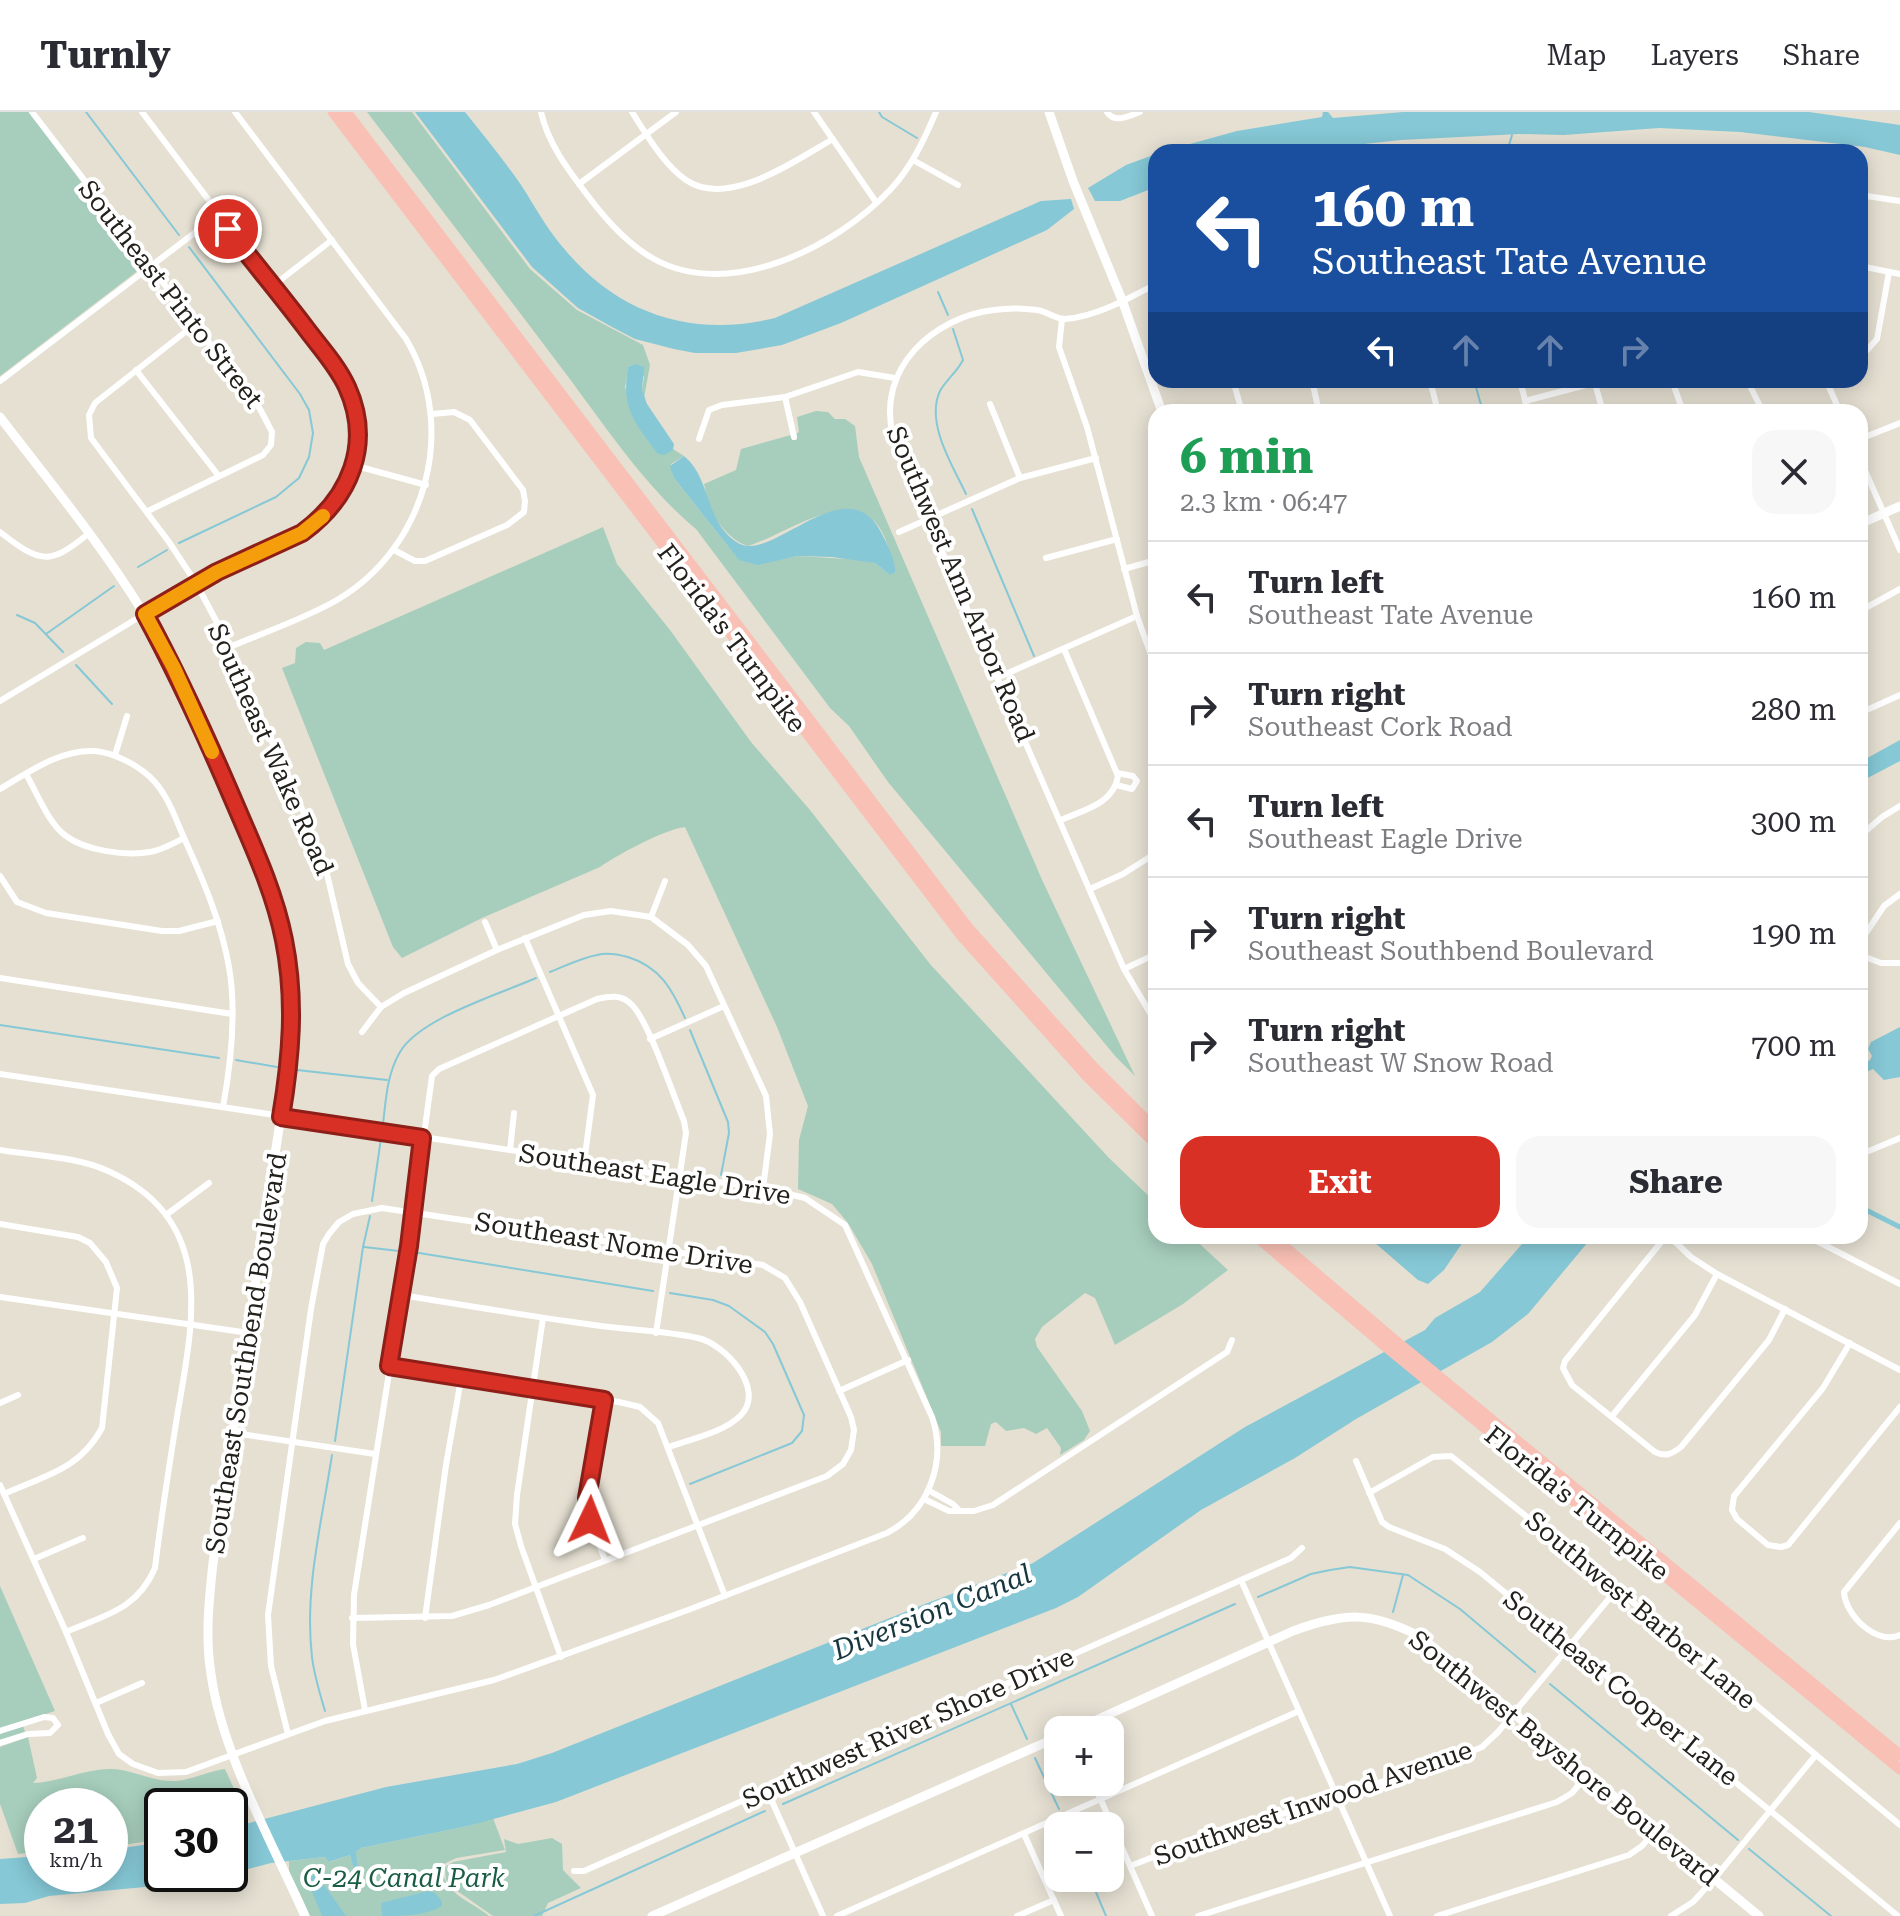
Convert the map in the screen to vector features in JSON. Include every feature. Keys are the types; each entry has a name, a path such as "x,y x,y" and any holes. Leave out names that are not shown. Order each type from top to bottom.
{"highway":[{"name":"Florida's Turnpike","path":"333,112 961,935 1087,1076 1148,1136"},
{"name":"Florida's Turnpike","path":"346,112 969,929 1094,1068 1148,1122"},
{"name":"Florida's Turnpike","path":"1266,1244 1900,1755"},
{"name":"Florida's Turnpike","path":"1281,1244 1388,1342"},
{"name":"Florida's Turnpike","path":"1441,1385 1900,1769"}],"street":[{"name":"Southeast Pinto Street","path":"32,112 260,409 272,432 271,445 263,455 148,511"},
{"path":"0,701 196,583 302,533 317,522 345,490 353,465 358,433 356,412 339,372 142,112"},
{"path":"230,647 337,599 394,550 426,485 431,461 432,414 423,376 411,347 382,303 235,112"},
{"path":"541,112 563,162 620,234 654,259 711,275 741,273 775,264 827,240 861,218 890,190 913,160 936,112"},
{"path":"632,112 672,167 686,181 704,188 723,190 775,172 833,139"},
{"path":"579,184 676,112"},
{"path":"814,112 876,202"},
{"path":"1049,112 1148,373"},
{"path":"1107,112 1110,117 1119,119 1140,112"},
{"path":"913,160 958,185"},
{"path":"1868,196 1900,201"},
{"path":"0,381 218,215"},
{"path":"274,285 332,240"},
{"path":"1868,268 1900,274"},
{"path":"1868,349 1877,339 1889,272"},
{"name":"Southwest Ann Arbor Road","path":"1148,288 1091,314 1062,319 1036,310 995,310 948,324 923,340 907,357 895,378 890,409 893,435 928,519 1124,969 1148,1010"},
{"path":"1062,319 1059,347 1096,458 1124,569 1148,647"},
{"name":"Southeast Wake Road","path":"194,325 95,403 89,415 91,438 148,511 196,583 230,647 319,851 338,914 348,964 358,983 381,1007"},
{"path":"136,370 218,475"},
{"path":"699,439 709,410 722,405 785,397 858,372 895,378"},
{"path":"1522,388 1526,404"},
{"path":"1525,401 1572,388"},
{"path":"785,397 794,437"},
{"path":"990,404 1020,478"},
{"path":"394,550 409,559 425,561 507,525 524,512 523,490 470,420 454,412 432,414"},
{"name":"Southeast Southbend Boulevard","path":"0,417 145,614 174,668 221,773 258,857 279,918 291,1013 290,1056 213,1563 208,1625 211,1676 223,1728 305,1916"},
{"path":"1868,436 1900,423"},
{"path":"899,532 1020,478 1096,458"},
{"path":"353,465 426,485"},
{"path":"1868,477 1900,550"},
{"path":"1868,520 1900,506"},
{"path":"0,532 33,554 49,559 66,552 88,534"},
{"path":"1046,558 1117,539"},
{"path":"1124,569 1148,562"},
{"path":"1868,607 1900,589"},
{"path":"999,677 1137,616"},
{"path":"1061,820 1110,796 1116,785 1117,773 1064,649"},
{"path":"1868,709 1900,695"},
{"path":"115,755 127,716"},
{"path":"0,789 50,760 95,751 115,755 138,768 168,799 207,889 230,969 231,1065 223,1107"},
{"path":"1116,785 1132,789 1137,781 1133,776 1117,773"},
{"path":"26,774 57,827 67,837 86,846 129,853 152,852 184,838"},
{"path":"1868,829 1900,806"},
{"path":"1090,889 1148,858"},
{"path":"0,876 17,902 46,913 162,931 179,931 218,921"},
{"path":"651,917 665,881"},
{"path":"1868,930 1884,906 1900,894"},
{"path":"362,1032 381,1007 430,980 525,938 584,915 611,911 651,917 688,945 706,966 766,1096 770,1134 763,1188"},
{"path":"485,922 497,950"},
{"path":"525,938 593,1095 584,1163"},
{"path":"1124,969 1148,958"},
{"path":"1868,958 1881,963 1900,963"},
{"path":"0,978 232,1014"},
{"path":"365,1710 355,1660 352,1618 422,1138 432,1076 439,1069 558,1015 610,996 624,999 634,1006 685,1126 656,1333"},
{"path":"650,1039 724,1006"},
{"name":"Southeast Eagle Drive","path":"0,1074 763,1188 805,1198 845,1225 908,1360 937,1437 937,1464 924,1499 902,1523 887,1533 494,1680 365,1710 288,1734 186,1772 158,1773 133,1764 119,1754 0,1485"},
{"path":"510,1150 514,1113"},
{"path":"1868,1152 1899,1140"},
{"path":"0,1150 80,1162 105,1170 140,1190 166,1215 189,1262 192,1325 155,1568 144,1591 133,1601 66,1632"},
{"path":"166,1215 209,1183"},
{"name":"Southeast Nome Drive","path":"288,1734 273,1677 268,1627 270,1591 323,1244 339,1222 365,1209 382,1208 763,1265 785,1278 800,1302 851,1417 854,1430 851,1450 838,1469 827,1476 537,1587 452,1616 352,1618"},
{"path":"0,1224 78,1237 90,1243 106,1262 117,1288 102,1428 91,1448 76,1462 4,1494"},
{"path":"1660,1244 1565,1361 1563,1368 1572,1385 1655,1452 1672,1454 1681,1447 1769,1340 1785,1309"},
{"path":"1676,1244 1717,1274 1900,1370"},
{"path":"1822,1244 1900,1284"},
{"path":"1612,1416 1695,1315 1717,1274"},
{"path":"401,1295 543,1318 700,1338 726,1352 741,1372 748,1407 739,1418 669,1447"},
{"path":"0,1297 249,1333"},
{"path":"543,1318 515,1524 561,1657"},
{"path":"924,1499 949,1511 982,1509 1005,1499 1089,1440 1227,1352 1232,1340"},
{"path":"1850,1343 1823,1388 1734,1496 1732,1510 1737,1519 1768,1545 1788,1545 1900,1407"},
{"path":"839,1391 908,1360"},
{"path":"389,1366 629,1403 651,1415 669,1447 725,1596"},
{"path":"425,1618 461,1379"},
{"path":"0,1403 18,1395"},
{"path":"604,1400 587,1498 590,1520 605,1560"},
{"path":"234,1433 375,1454"},
{"name":"Southwest Barber Lane","path":"1369,1493 1433,1457 1451,1456 1617,1589 1900,1825"},
{"name":"Southeast Cooper Lane","path":"1356,1461 1382,1522 1445,1549 1480,1572 1898,1916"},
{"path":"928,1490 959,1510"},
{"path":"941,1508 945,1500"},
{"path":"1900,1523 1844,1592 1844,1602 1857,1620 1881,1637 1892,1639 1900,1635"},
{"path":"34,1559 83,1538"},
{"name":"Southwest River Shore Drive","path":"574,1871 584,1871 1291,1558 1302,1548"},
{"path":"1241,1580 1390,1916"},
{"name":"Southwest Inwood Avenue","path":"1130,1866 1482,1747 1515,1714 1617,1589"},
{"name":"Southwest Bayshore Boulevard","path":"1105,1716 1331,1618 1371,1617 1395,1624 1421,1637 1759,1916"},
{"path":"96,1703 142,1683"},
{"path":"837,1916 1299,1711"},
{"path":"0,1731 44,1717 58,1722 56,1729 50,1733 28,1734 0,1743"},
{"path":"26,1724 28,1734"},
{"path":"652,1916 1044,1743"},
{"path":"1671,1916 1693,1902 1714,1879 1815,1756"},
{"path":"1198,1916 1557,1802 1572,1793 1587,1775"},
{"path":"767,1790 823,1916"},
{"path":"1099,1796 1152,1916"},
{"path":"1437,1916 1629,1855 1655,1831"},
{"path":"1024,1834 1061,1916"},
{"path":"1017,1916 1054,1900"}],"green space":[{"path":"0,112 29,112 144,266 0,376"},
{"path":"367,112 412,112 530,269 577,310 643,345 650,365 644,398 644,377 635,364 628,367 625,388 673,449 684,456 671,464 674,478 736,556 865,560 875,563 890,575 894,563 884,537 876,523 863,514 848,510 831,512 748,546 735,540 724,529 707,501 704,484 736,470 741,449 791,435 792,440 797,440 797,417 816,411 828,412 835,419 845,419 855,426 859,457 1043,882 1135,1076 888,782 849,726 830,708 696,529 659,494 625,454"},
{"path":"603,527 617,564 670,630 751,742 810,810 930,964 1109,1158 1148,1195 1148,1244 1200,1244 1228,1270 1183,1304 1115,1345 1095,1298 1085,1293 1042,1327 1035,1339 1037,1347 1082,1411 1090,1431 1084,1440 1060,1455 1061,1448 1047,1428 1036,1434 1024,1428 1006,1431 996,1422 991,1424 985,1446 941,1446 941,1432 872,1264 848,1223 832,1204 798,1189 799,1140 808,1106 777,1027 685,827 654,837 600,867 482,918 402,958 393,947 282,668 295,663 296,648 306,642 320,643 324,650"},
{"path":"0,1586 55,1711 22,1722 25,1732 0,1740"},
{"path":"28,1737 37,1778 33,1783 108,1769 176,1781 225,1769 234,1788 144,1788 144,1842 128,1844 128,1788 24,1788 24,1853 18,1854 0,1804 0,1747"},
{"name":"C-24 Canal Park","path":"493,1818 505,1850 456,1858 442,1865 443,1875 452,1890 489,1916 310,1916 289,1871 289,1861 325,1857 330,1862 350,1855 354,1868 357,1868 356,1852 361,1848"},
{"path":"552,1838 562,1844 563,1870 581,1888 548,1903 542,1916 493,1916 446,1880 445,1867 453,1862 506,1852 504,1839 518,1844"}],"water":[{"path":"415,112 465,112 514,176 553,235 587,273 635,306 688,322 716,325 775,318 1041,201 1071,199 1074,209 1047,230 841,323 782,345 736,353 695,353 635,339 578,308 532,267"},
{"path":"1323,112 1328,112 1333,118 1403,112 1809,112 1900,125 1900,155 1868,148 1868,144 1659,128 1364,144 1190,144 1237,131 1322,117"},
{"path":"1148,157 1148,190 1120,201 1095,201 1088,188 1126,165"},
{"path":"635,364 644,367 642,390 647,404 674,444 673,450 664,455 658,454 631,414 626,381 628,367"},
{"path":"684,456 699,476 719,524 738,543 752,546 770,541 829,512 849,509 866,514 881,532 893,557 895,572 890,575 875,563 832,557 797,556 758,565 739,560 674,478 670,466"},
{"path":"1900,740 1900,761 1868,778 1868,758"},
{"path":"1900,1027 1900,1077 1884,1080 1873,1069 1868,1071 1868,1061 1872,1056 1868,1049 1871,1042"},
{"path":"1376,1244 1462,1244 1444,1270 1428,1284 1418,1280"},
{"name":"Diversion Canal","path":"1522,1244 1586,1244 1528,1314 1492,1342 1201,1510 1078,1597 1056,1608 556,1802 468,1826 361,1848 356,1852 358,1868 354,1869 350,1855 329,1862 325,1857 271,1863 248,1869 248,1823 386,1787 517,1764 552,1753 1033,1563 1245,1427 1425,1330 1435,1318 1480,1292"},
{"path":"144,1845 144,1887 128,1889 128,1847"},
{"path":"24,1857 24,1892 92,1892 0,1904 0,1859"},
{"path":"314,1874 346,1916 322,1916 308,1882"},
{"path":"428,1891 435,1893 442,1906 421,1914 382,1916 381,1903"}],"waterway":[{"path":"86,112 179,235"},
{"path":"879,112 882,117 917,138"},
{"path":"1509,144 1512,135"},
{"path":"179,543 276,497 299,478 309,457 313,433 309,410 300,394 189,247"},
{"path":"938,292 948,315"},
{"path":"953,329 963,360 940,391 936,417 942,444 966,494"},
{"path":"1476,388 1481,404"},
{"path":"972,509 1034,656"},
{"path":"138,567 167,550"},
{"path":"46,634 114,586"},
{"path":"17,615 35,623 63,652"},
{"path":"76,665 112,704"},
{"path":"550,972 601,954 628,957 649,967 664,980 685,1018"},
{"path":"383,1124 392,1069 410,1040 442,1018 536,978"},
{"path":"0,1025 219,1058"},
{"path":"690,1030 728,1122 729,1133 721,1175"},
{"path":"236,1060 277,1067"},
{"path":"297,1070 387,1080"},
{"path":"372,1201 381,1138"},
{"path":"1868,1211 1900,1227"},
{"path":"335,1441 370,1216"},
{"path":"364,1247 399,1251"},
{"path":"413,1252 653,1291"},
{"path":"670,1293 713,1300 729,1306 765,1332 804,1415 802,1431 792,1443 690,1484"},
{"path":"325,1711 313,1664 310,1606 332,1455"},
{"path":"1258,1597 1311,1574 1350,1567 1408,1575 1460,1609 1535,1672"},
{"path":"1393,1612 1403,1575"},
{"path":"783,1804 1235,1604"},
{"path":"1550,1684 1738,1840"},
{"path":"1011,1704 1027,1739"},
{"path":"1035,1758 1059,1809"},
{"path":"534,1916 765,1811"},
{"path":"1749,1849 1831,1916"},
{"path":"1096,1892 1106,1916"}],"slow traffic":[{"path":"212,752 174,668 145,614 217,572 302,533 323,516"}],"route":[{"path":"228,229 339,372 356,412 358,433 345,490 317,522 302,533 196,583 145,614 174,668 227,786 258,857 279,918 291,1013 290,1056 281,1117 422,1138 409,1246 389,1366 604,1400 587,1498 590,1520"}]}
